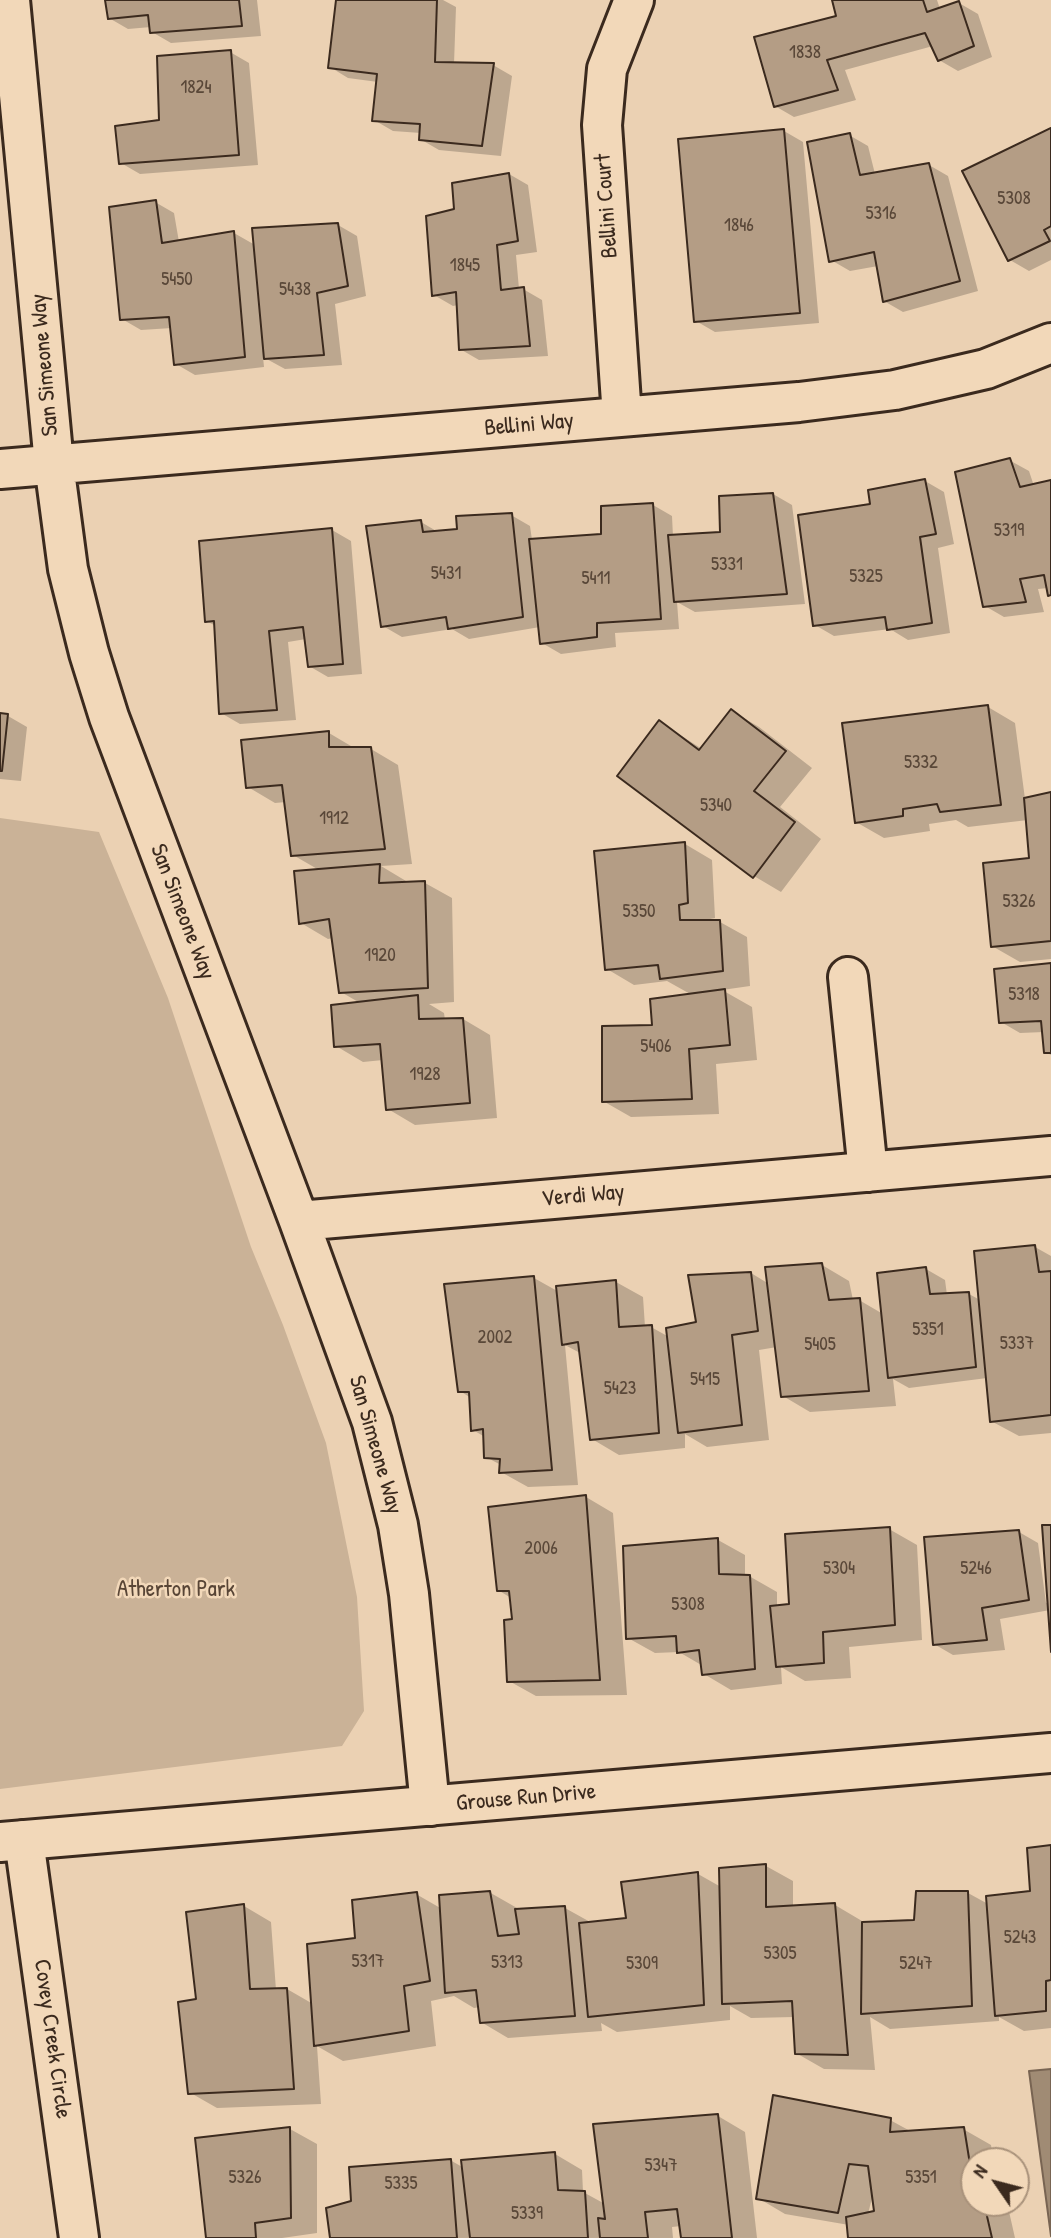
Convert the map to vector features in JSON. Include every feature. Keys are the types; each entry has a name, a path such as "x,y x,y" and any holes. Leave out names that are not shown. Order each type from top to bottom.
{"street":[{"name":"San Simeone Way","path":"10,0 54,464 68,569 89,653 109,717 372,1422 398,1525 409,1594 430,1806"},
{"name":"Bellini Court","path":"622,417 602,125 607,69 634,0"},
{"name":"Bellini Way","path":"0,469 799,402 895,390 986,369 1051,344"},
{"path":"848,976 868,1172"},
{"name":"Verdi Way","path":"299,1221 1051,1156"},
{"name":"Grouse Run Drive","path":"12,1841 1051,1753"},
{"name":"Covey Creek Circle","path":"12,1841 79,2238"}],"green space":[{"name":"Atherton Park","path":"0,818 99,832 168,998 251,1247 326,1443 357,1597 364,1711 342,1746 0,1789"}],"shaded area":[{"path":"1051,2069 1051,2236 1029,2071"}],"building":[{"path":"105,0 239,0 242,26 150,33 148,15 108,19"},
{"path":"336,0 437,0 435,62 494,63 482,146 419,140 420,124 372,121 377,74 328,68"},
{"path":"832,0 923,0 927,12 959,1 974,46 938,61 925,33 827,60 838,90 774,107 754,37 836,16"},
{"path":"231,50 239,155 119,164 115,126 159,120 157,56"},
{"path":"1051,128 1051,226 1044,230 1050,241 1008,261 962,171"},
{"path":"784,129 800,313 694,322 678,139"},
{"path":"850,133 860,175 929,163 960,281 883,302 874,252 829,262 807,142"},
{"path":"509,173 518,241 497,245 501,290 524,287 530,346 459,350 456,292 432,296 426,216 454,209 452,183"},
{"path":"156,200 162,243 234,231 245,357 174,365 169,317 120,320 109,207"},
{"path":"338,223 348,286 317,293 324,355 264,359 252,228"},
{"path":"1010,458 1020,487 1051,480 1051,595 1048,596 1044,575 1020,579 1026,602 983,607 955,472"},
{"path":"925,479 936,534 920,537 932,623 887,630 885,617 813,626 798,515 870,504 868,490"},
{"path":"773,493 787,594 674,602 668,535 720,532 719,496"},
{"path":"653,503 661,619 597,623 597,637 540,644 529,539 601,534 601,506"},
{"path":"512,513 523,617 448,629 446,617 381,627 366,526 421,520 423,532 457,529 456,516"},
{"path":"332,528 343,664 308,667 303,627 269,631 277,710 219,714 214,621 205,622 199,541"},
{"path":"988,705 1001,805 940,812 937,804 903,809 903,816 855,823 842,723"},
{"path":"731,709 786,751 754,791 795,822 753,878 617,776 659,720 699,750"},
{"path":"0,713 8,714 2,771 0,771"},
{"path":"329,731 329,747 371,747 385,849 291,856 282,785 246,788 241,740"},
{"path":"1051,792 1051,941 991,947 983,863 1029,858 1024,798"},
{"path":"685,842 688,903 679,905 680,920 720,920 723,971 660,979 658,965 605,970 594,851"},
{"path":"380,864 379,883 425,881 428,988 339,993 329,919 299,924 294,871"},
{"path":"1051,963 1051,1053 1044,1053 1041,1021 999,1023 994,969"},
{"path":"725,989 730,1045 689,1049 692,1099 602,1102 602,1026 652,1025 650,999"},
{"path":"418,995 419,1019 463,1018 470,1103 386,1110 380,1044 334,1047 331,1005"},
{"path":"1035,1245 1039,1272 1051,1271 1051,1415 990,1422 974,1251"},
{"path":"822,1263 829,1300 860,1298 869,1391 781,1397 765,1267"},
{"path":"926,1267 930,1294 969,1292 976,1367 888,1378 877,1273"},
{"path":"751,1272 758,1331 732,1335 742,1425 678,1433 666,1328 696,1322 688,1275"},
{"path":"534,1276 552,1470 499,1473 500,1459 484,1458 483,1429 471,1431 469,1392 458,1392 444,1284"},
{"path":"616,1280 619,1327 652,1325 659,1433 590,1440 578,1342 562,1345 556,1286"},
{"path":"586,1495 600,1680 507,1682 504,1620 512,1619 509,1591 497,1591 488,1507"},
{"path":"1042,1525 1051,1525 1051,1652"},
{"path":"890,1527 895,1625 823,1632 824,1663 776,1667 770,1606 789,1604 785,1534"},
{"path":"1019,1530 1029,1600 982,1608 987,1640 933,1645 924,1537"},
{"path":"718,1538 719,1574 750,1575 755,1669 702,1675 699,1650 677,1653 676,1636 626,1639 623,1546"},
{"path":"1051,1845 1051,1980 1046,1981 1046,2011 995,2016 986,1896 1030,1891 1027,1848"},
{"path":"766,1864 766,1907 835,1903 848,2055 795,2054 792,2001 722,2004 719,1868"},
{"path":"698,1872 704,2005 588,2017 579,1923 626,1918 621,1882"},
{"path":"490,1891 498,1936 519,1934 515,1909 565,1906 575,2016 480,2023 476,1990 445,1993 439,1895"},
{"path":"916,1891 968,1891 972,2006 861,2014 862,1922 914,1920"},
{"path":"417,1892 430,1981 404,1986 409,2031 314,2046 307,1944 355,1938 352,1900"},
{"path":"244,1904 250,1989 287,1988 294,2089 188,2094 178,2002 196,1999 186,1912"},
{"path":"773,2095 891,2118 890,2132 964,2127 967,2147 960,2147 960,2217 987,2217 992,2238 848,2238 846,2217 874,2211 868,2166 849,2164 838,2213 756,2199"},
{"path":"718,2114 732,2238 681,2238 677,2209 645,2212 648,2238 600,2238 598,2218 605,2219 593,2124"},
{"path":"290,2127 291,2218 255,2223 256,2238 206,2238 195,2138"},
{"path":"555,2152 558,2190 585,2191 588,2238 470,2238 461,2160"},
{"path":"451,2159 457,2238 330,2238 326,2208 351,2201 349,2167"}]}
